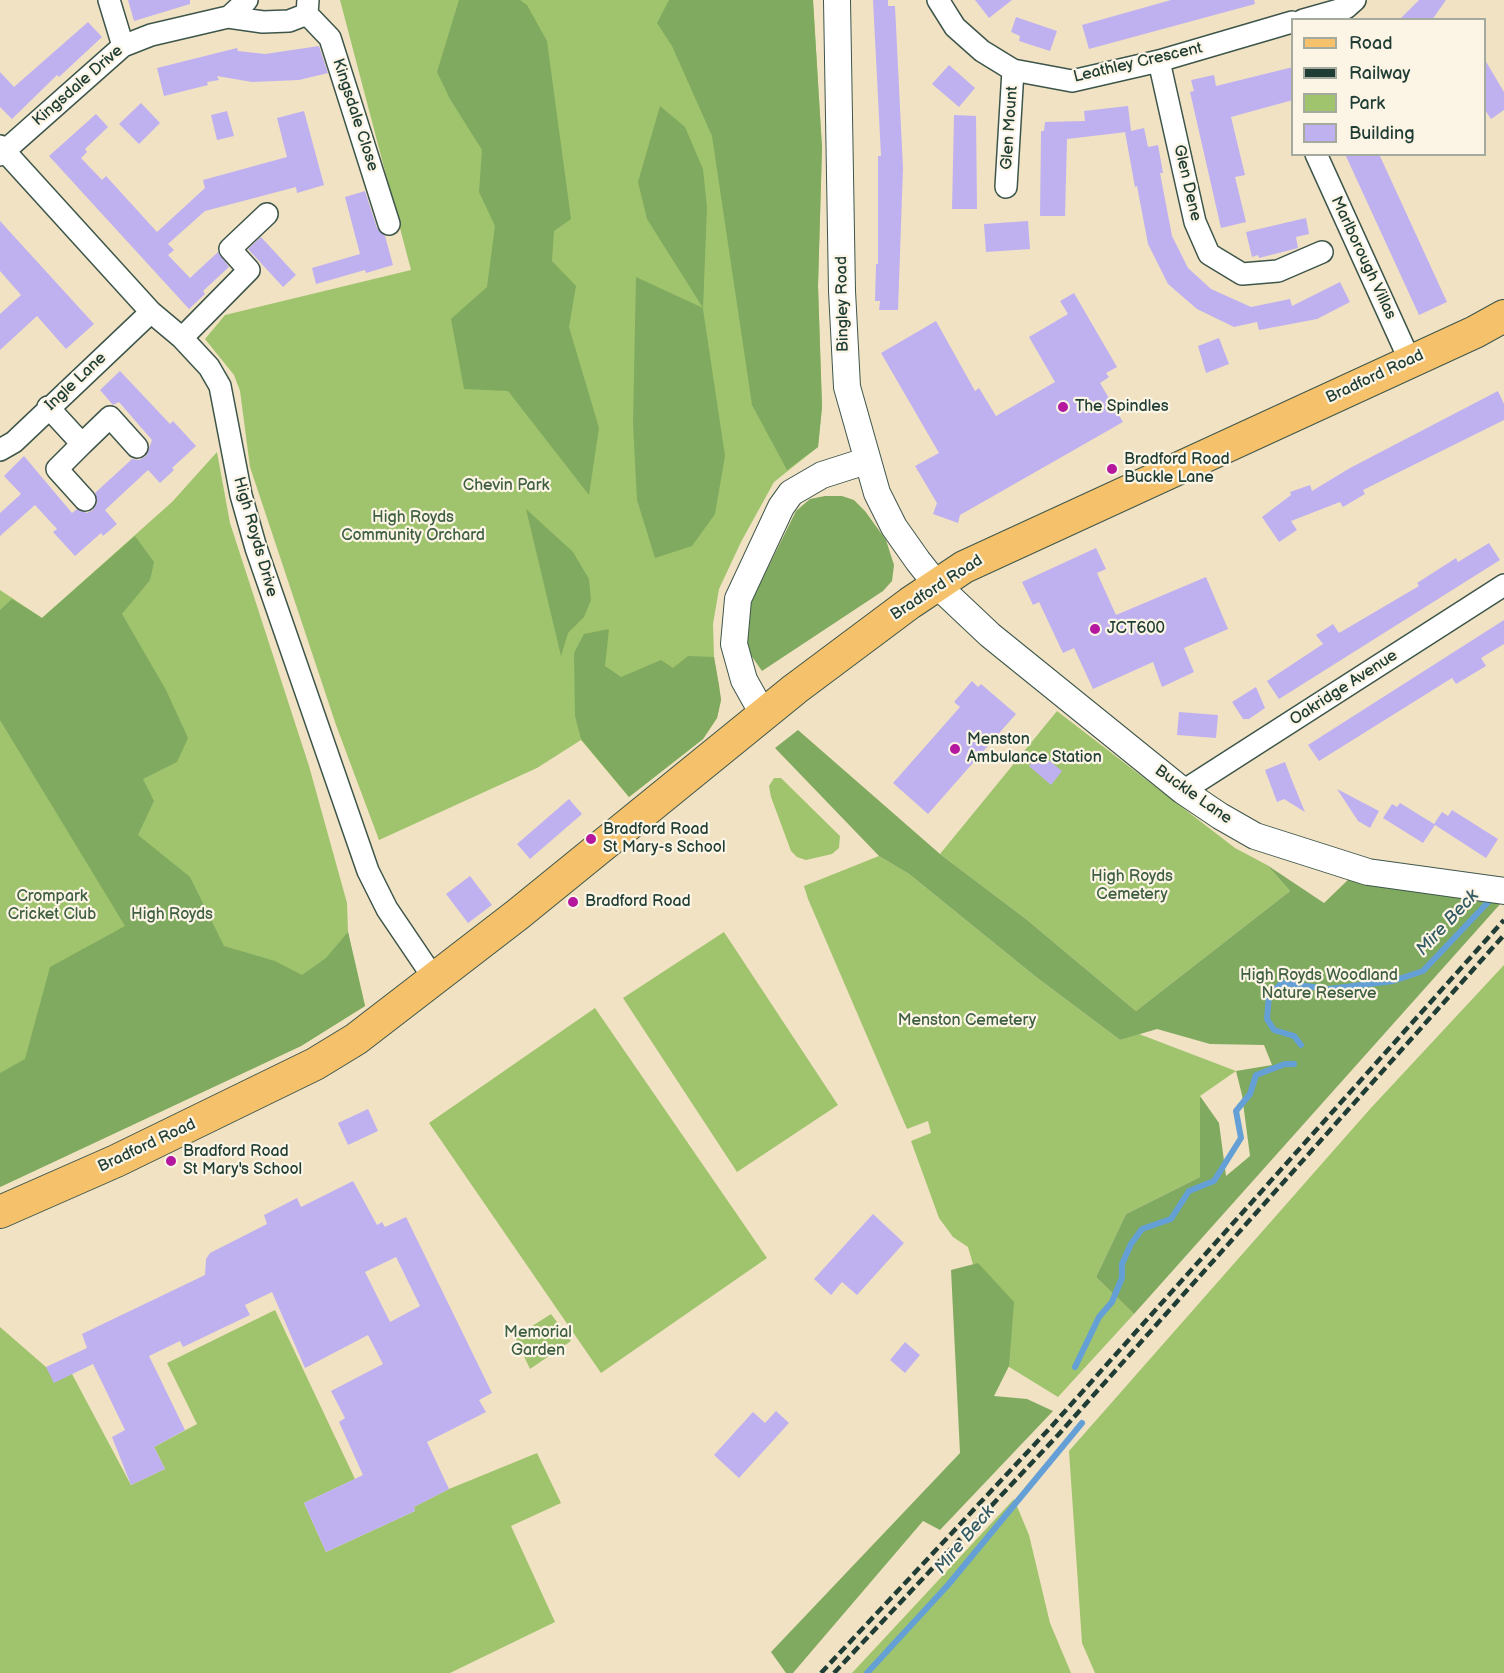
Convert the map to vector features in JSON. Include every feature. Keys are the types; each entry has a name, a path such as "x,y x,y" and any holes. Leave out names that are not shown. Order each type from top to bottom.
{"main road":[{"name":"Bradford Road","path":"0,1212 116,1161 315,1065 356,1039 435,980 763,714 937,585 991,553 1504,316"}],"street":[{"path":"109,0 123,46"},
{"name":"Kingsdale Drive","path":"229,17 248,0"},
{"name":"Bingley Road","path":"837,0 844,362 847,387 866,461 877,493 894,527 937,585"},
{"name":"Leathley Crescent","path":"938,0 955,27 982,51 1013,70 1072,81 1159,61 1291,23"},
{"path":"1310,18 1346,8 1355,0"},
{"name":"Kingsdale Drive","path":"2,150 123,46 151,35 229,17 272,22 289,21 308,7"},
{"name":"Kingsdale Close","path":"308,7 330,38 389,224"},
{"name":"Glen Dene","path":"1159,61 1195,222 1209,254 1242,274 1278,271 1322,253"},
{"name":"Glen Mount","path":"1006,187 1013,70"},
{"name":"High Royds Drive","path":"2,150 151,312 182,338 209,367 220,386 241,495 256,548 368,871 387,909 435,980"},
{"name":"Marlborough Villas","path":"1317,156 1410,361"},
{"path":"182,338 249,270 230,249 267,214"},
{"name":"Ingle Lane","path":"0,450 14,442 48,407 151,312"},
{"path":"48,407 82,444"},
{"path":"85,500 57,469 110,417 137,447"},
{"path":"763,714 744,680 734,644 738,599 781,507 791,493 822,475 866,461"},
{"name":"Buckle Lane","path":"937,585 990,635 1183,791 1255,836 1368,872 1504,891"},
{"name":"Oakridge Avenue","path":"1183,791 1504,585"}],"green space":[{"name":"Chevin Park","path":"340,0 813,0 822,148 818,286 822,407 818,447 774,482 741,542 719,589 713,624 714,657 721,700 717,718 703,739 629,797 581,740 537,768 379,840 336,725 250,467 240,391 234,375 205,339 225,315 411,270"},
{"path":"459,0 520,0 527,5 547,41 571,219 554,231 552,261 576,286 569,327 599,428 589,495 508,391 464,389 451,319 487,287 495,226 479,192 482,150 450,99 437,72"},
{"path":"669,0 813,0 822,148 818,286 822,407 818,447 787,470 752,405 712,136 672,46 657,23"},
{"path":"660,106 685,127 703,169 707,207 703,309 725,456 715,514 692,546 655,558 637,500 633,423 636,277 703,308 647,219 638,182"},
{"name":"High Royds","path":"217,452 230,523 309,766 347,903 348,932 365,1006 301,1046 0,1187 0,590 42,618 172,502"},
{"path":"842,496 854,500 865,511 886,540 894,565 892,581 883,591 762,671 748,651 744,630 746,612 796,511 810,499"},
{"path":"526,509 573,552 589,579 591,600 584,617 568,633 561,656"},
{"path":"135,536 154,562 150,580 122,614 166,690 188,738 177,762 143,779 154,801 138,835 190,877 224,946 275,961 302,975 326,958 348,932 365,1006 301,1046 0,1187 0,1073 25,1059 50,967 125,926 0,720 0,610 12,599 42,618"},
{"path":"609,629 605,666 621,677 661,660 673,668 688,656 714,657 721,700 717,718 703,739 629,797 581,739 575,716 574,653 584,634"},
{"name":"High Royds Cemetery","path":"1057,711 1235,848 1267,865 1290,891 1136,1011 1026,919 940,854"},
{"name":"High Royds Woodland Nature Reserve","path":"798,730 940,854 1026,919 1136,1011 1290,891 1267,865 1324,903 1351,877 1502,902 1134,1314 1096,1277 1126,1214 1200,1177 1200,1096 1219,1123 1226,1176 1250,1156 1242,1095 1236,1071 1272,1065 1264,1045 1210,1044 1157,1029 1120,1040 1036,977 909,874 879,856 775,748"},
{"path":"774,778 781,778 840,836 839,848 832,854 806,860 797,857 791,851 771,797 769,786"},
{"name":"Menston Cemetery","path":"879,856 909,874 1036,977 1120,1040 1139,1034 1236,1071 1200,1096 1200,1177 1126,1214 1096,1277 1134,1314 1058,1397 1001,1362 968,1247 953,1237 939,1218 911,1141 931,1133 928,1121 907,1129 808,899 804,886"},
{"path":"724,932 838,1105 737,1172 623,998"},
{"path":"1504,965 1504,1673 1095,1673 1082,1643 1069,1451 1370,1109"},
{"path":"595,1008 767,1258 601,1373 429,1123"},
{"path":"978,1263 1014,1302 1009,1366 994,1396 1027,1399 1053,1411 940,1530 923,1521 793,1673 786,1673 771,1652 960,1453 951,1270"},
{"path":"275,1310 355,1479 304,1503 326,1552 415,1511 414,1507 449,1489 537,1453 561,1503 511,1526 555,1622 450,1673 0,1673 0,1327 46,1367 72,1374 131,1485 165,1469 154,1447 197,1424 167,1363"},
{"name":"Memorial Garden","path":"551,1314 571,1341 530,1369 515,1337"},
{"path":"1014,1499 1029,1535 1050,1623 1071,1673 852,1673"}],"building":[{"path":"128,0 190,0 190,4 134,21"},
{"path":"873,0 888,0 888,6 895,6 903,168 898,310 879,310 880,301 875,301 876,264 878,264 878,156 881,156"},
{"path":"975,0 1012,0 989,18"},
{"path":"1171,0 1254,0 1255,4 1089,49 1082,25"},
{"path":"1419,0 1446,0 1433,18 1401,18"},
{"path":"1016,17 1057,31 1050,51 1019,41 1020,36 1011,32"},
{"path":"88,22 102,37 59,77 57,75 12,119 0,107 0,72 14,87"},
{"path":"319,46 328,73 299,80 252,82 217,76 219,80 207,82 208,85 164,96 157,68 237,48 238,51 265,54"},
{"path":"1486,62 1504,92 1504,110 1491,119 1486,112"},
{"path":"949,65 975,88 959,107 932,84"},
{"path":"1291,67 1291,101 1231,117 1245,175 1235,177 1246,222 1221,228 1190,92 1194,91 1191,80 1214,75 1216,86"},
{"path":"141,103 160,123 139,144 119,124"},
{"path":"1128,106 1131,131 1144,128 1148,147 1158,145 1163,173 1160,173 1172,236 1188,268 1211,289 1251,307 1290,299 1292,306 1340,282 1350,302 1317,319 1259,330 1257,322 1234,327 1197,309 1168,284 1148,244 1125,132 1067,139 1065,216 1040,216 1041,131 1044,131 1045,122 1085,121 1084,111"},
{"path":"227,111 234,136 217,140 211,115"},
{"path":"304,111 324,185 297,193 296,187 205,211 168,244 174,250 168,255 190,278 218,252 229,267 203,291 205,294 189,309 49,156 96,114 108,127 85,149 87,152 81,158 102,180 106,176 157,232 205,188 203,180 287,157 277,118"},
{"path":"954,115 976,116 977,209 952,209"},
{"path":"1346,156 1380,156 1447,302 1419,315"},
{"path":"365,191 377,228 385,236 393,265 366,273 365,270 316,284 312,268 360,254 345,197"},
{"path":"1306,218 1309,234 1296,237 1298,248 1259,258 1258,255 1252,257 1246,232"},
{"path":"0,221 94,324 66,349 37,316 0,350 0,314 21,295 0,271"},
{"path":"1028,221 1030,249 986,252 984,224"},
{"path":"261,237 296,275 283,287 248,249"},
{"name":"The Spindles","path":"1074,293 1117,367 1106,373 1109,377 1100,383 1123,422 960,515 958,523 933,514 937,503 915,466 939,453 881,353 936,321 975,391 979,388 996,416 1055,382 1029,337 1068,314 1060,301"},
{"path":"1219,338 1229,364 1206,373 1198,346"},
{"path":"120,371 170,424 173,421 196,446 172,468 174,470 160,483 148,470 105,510 117,524 103,536 101,533 75,556 53,532 57,529 35,505 0,536 0,513 21,494 4,476 24,456 72,513 77,509 87,513 93,510 97,503 95,493 132,459 139,460 146,456 152,440 119,402 113,405 100,390"},
{"path":"1498,391 1504,404 1504,420 1363,490 1365,494 1343,507 1340,502 1291,521 1297,530 1279,542 1262,517 1291,495 1290,492 1310,485 1312,491 1350,468"},
{"path":"1489,543 1500,560 1279,699 1267,681 1323,644 1316,635 1333,624 1339,633 1419,586 1417,583 1456,558 1458,562"},
{"path":"1096,548 1106,569 1097,573 1116,615 1206,577 1228,629 1184,648 1194,672 1162,687 1153,662 1093,689 1074,648 1063,653 1039,602 1033,605 1022,582"},
{"path":"1504,620 1504,644 1481,658 1486,666 1456,684 1452,678 1319,761 1308,745"},
{"name":"Menston Ambulance Station","path":"972,681 978,687 981,684 1016,714 928,814 893,783 960,707 954,702"},
{"path":"1256,687 1265,708 1249,719 1243,719 1232,702"},
{"path":"1179,712 1218,715 1216,738 1177,735"},
{"path":"1040,753 1062,771 1051,785 1029,766"},
{"path":"1285,762 1305,812 1284,799 1277,802 1265,770"},
{"path":"1337,789 1379,811 1370,828 1358,821"},
{"path":"569,799 582,814 530,859 517,844"},
{"path":"1400,803 1434,824 1442,812 1448,816 1452,810 1498,839 1486,858 1435,825 1423,843 1383,818 1392,804 1397,807"},
{"path":"470,876 492,905 468,923 446,894"},
{"path":"368,1109 378,1131 348,1145 338,1123"},
{"path":"353,1181 377,1225 382,1222 385,1227 406,1217 492,1393 479,1400 486,1412 427,1442 449,1489 414,1507 415,1511 326,1552 304,1503 363,1475 339,1422 345,1418 331,1391 383,1364 368,1335 305,1368 272,1292 245,1305 250,1315 183,1347 180,1341 149,1356 185,1430 154,1447 165,1469 131,1485 112,1437 125,1430 93,1364 54,1383 46,1367 87,1348 82,1334 205,1275 206,1259 210,1253 267,1224 264,1215 297,1198 301,1207","holes":["396,1257 420,1306 390,1322 365,1272"]},
{"path":"873,1214 904,1243 857,1295 842,1282 831,1295 814,1279"},
{"path":"905,1342 920,1355 905,1373 890,1360"},
{"path":"776,1411 789,1423 739,1478 714,1455 753,1412 765,1423"}],"waterway":[{"name":"Mire Beck","path":"1301,1045 1294,1036 1274,1030 1267,1019 1269,995 1282,983 1329,989 1393,981 1423,971 1493,897"},
{"name":"Mire Beck","path":"1075,1367 1099,1317 1112,1302 1122,1278 1122,1264 1131,1244 1142,1229 1171,1219 1189,1191 1214,1181 1241,1138 1236,1111 1250,1094 1256,1075 1285,1064 1294,1064"},
{"name":"Mire Beck","path":"867,1673 948,1585 1082,1423"}],"railway":[{"path":"821,1673 1050,1428 1504,920"},
{"path":"834,1673 1058,1435 1504,935"}],"place":[{"name":"The Spindles","path":"1063,407"},
{"name":"Bradford Road Buckle Lane","path":"1112,469"},
{"name":"JCT600","path":"1095,629"},
{"name":"Menston Ambulance Station","path":"955,749"},
{"name":"Bradford Road St Mary-s School","path":"591,839"},
{"name":"Bradford Road","path":"573,902"},
{"name":"Bradford Road St Mary's School","path":"171,1161"}],"park label":[{"name":"High Royds Community Orchard","path":"413,527"},
{"name":"Crompark Cricket Club","path":"52,906"}]}
